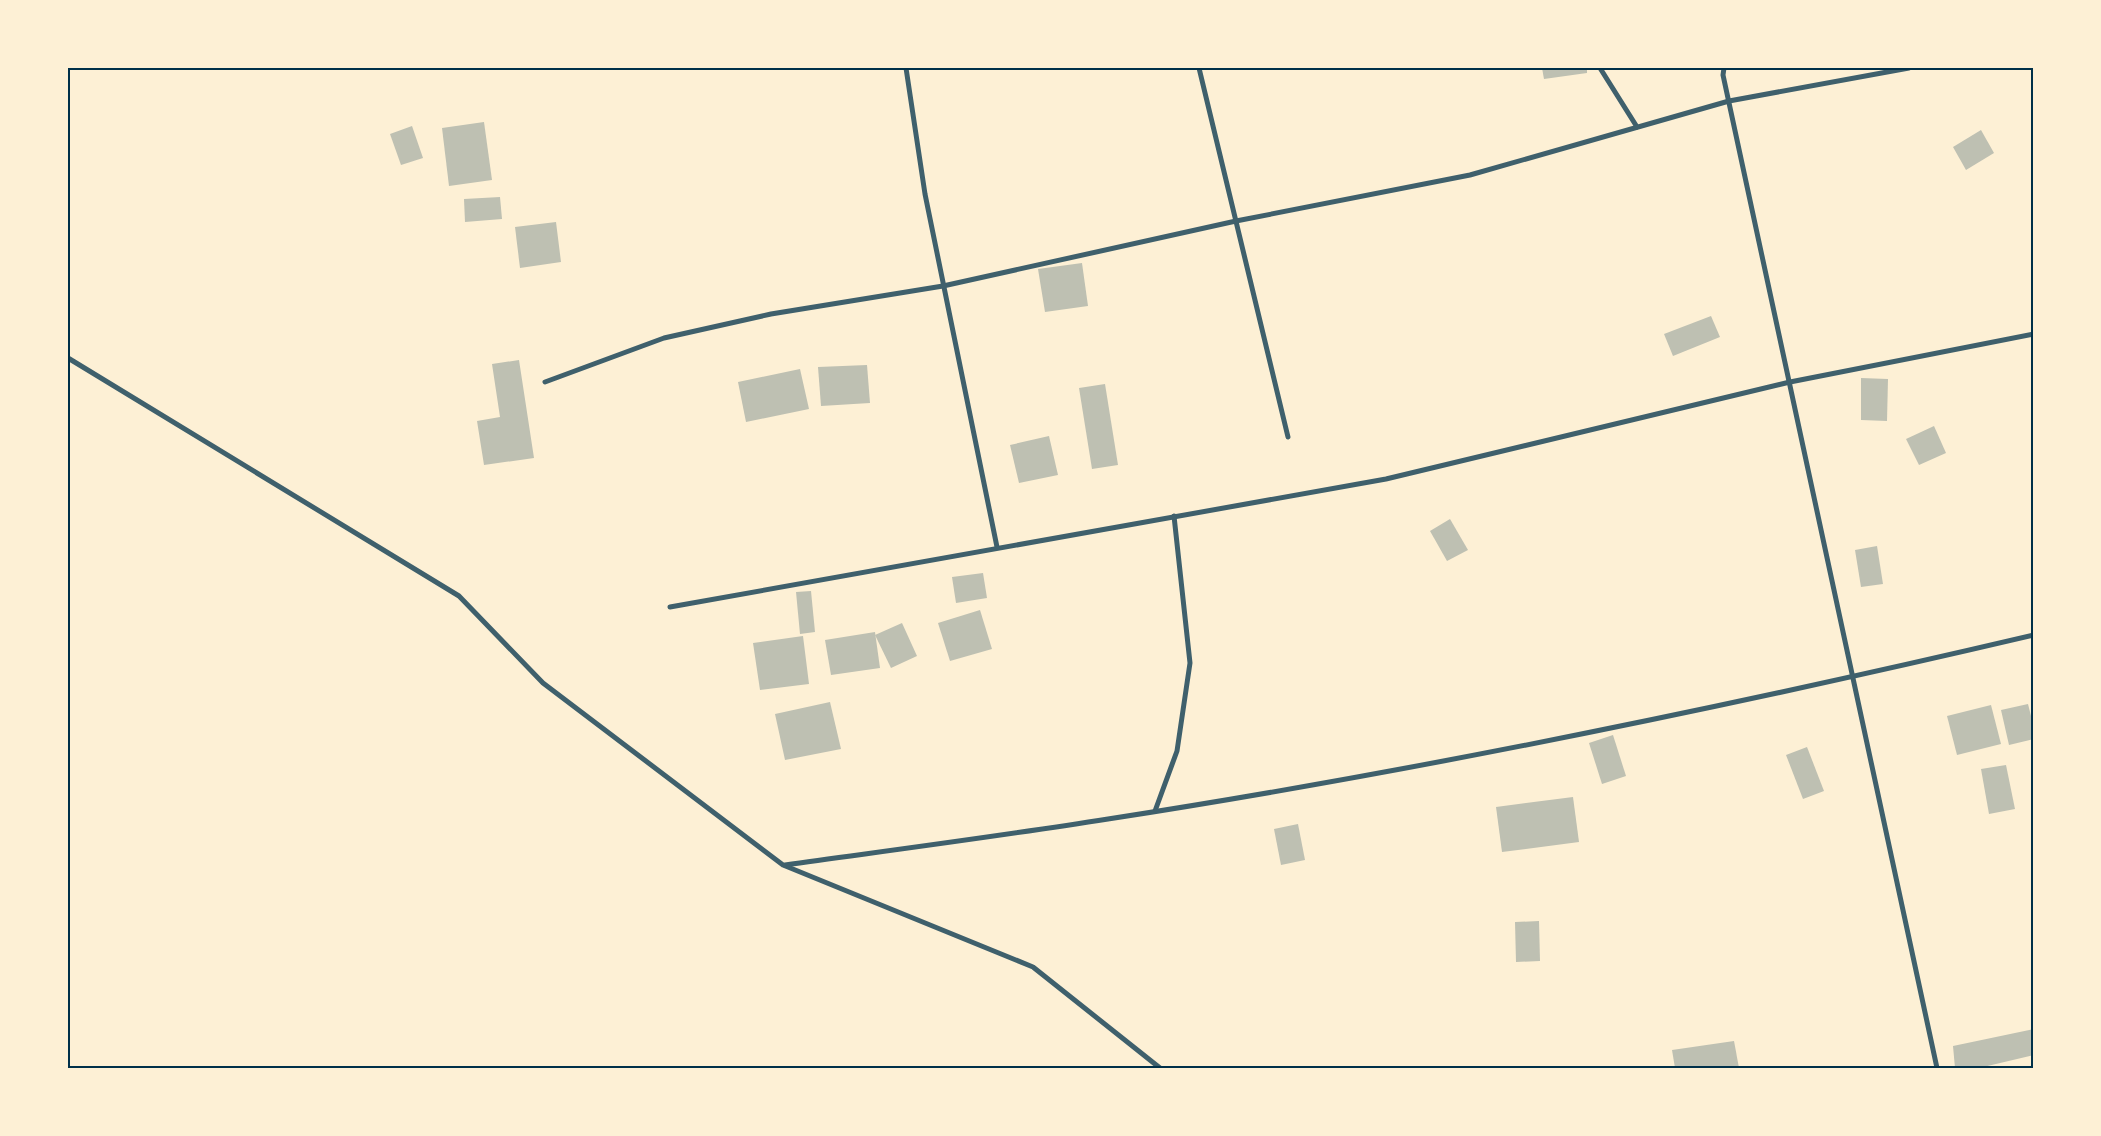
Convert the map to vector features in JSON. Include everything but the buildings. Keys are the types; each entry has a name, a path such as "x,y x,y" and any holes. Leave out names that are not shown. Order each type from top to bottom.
{"street":[{"path":"906,68 925,194 997,547"},
{"path":"1199,68 1288,437"},
{"path":"1600,68 1637,127"},
{"path":"1724,68 1729,101 1937,1068"},
{"path":"545,382 664,338 770,314 943,286 1236,221 1470,175 1729,101 1910,68"},
{"path":"670,606 1386,479 1790,382 2034,334"},
{"path":"68,358 459,596 543,683 783,865 1033,967 1160,1068"},
{"path":"1155,811 1177,751 1190,663 1174,516"},
{"path":"783,865 1155,811 1512,748 1854,677 2034,635"}]}
